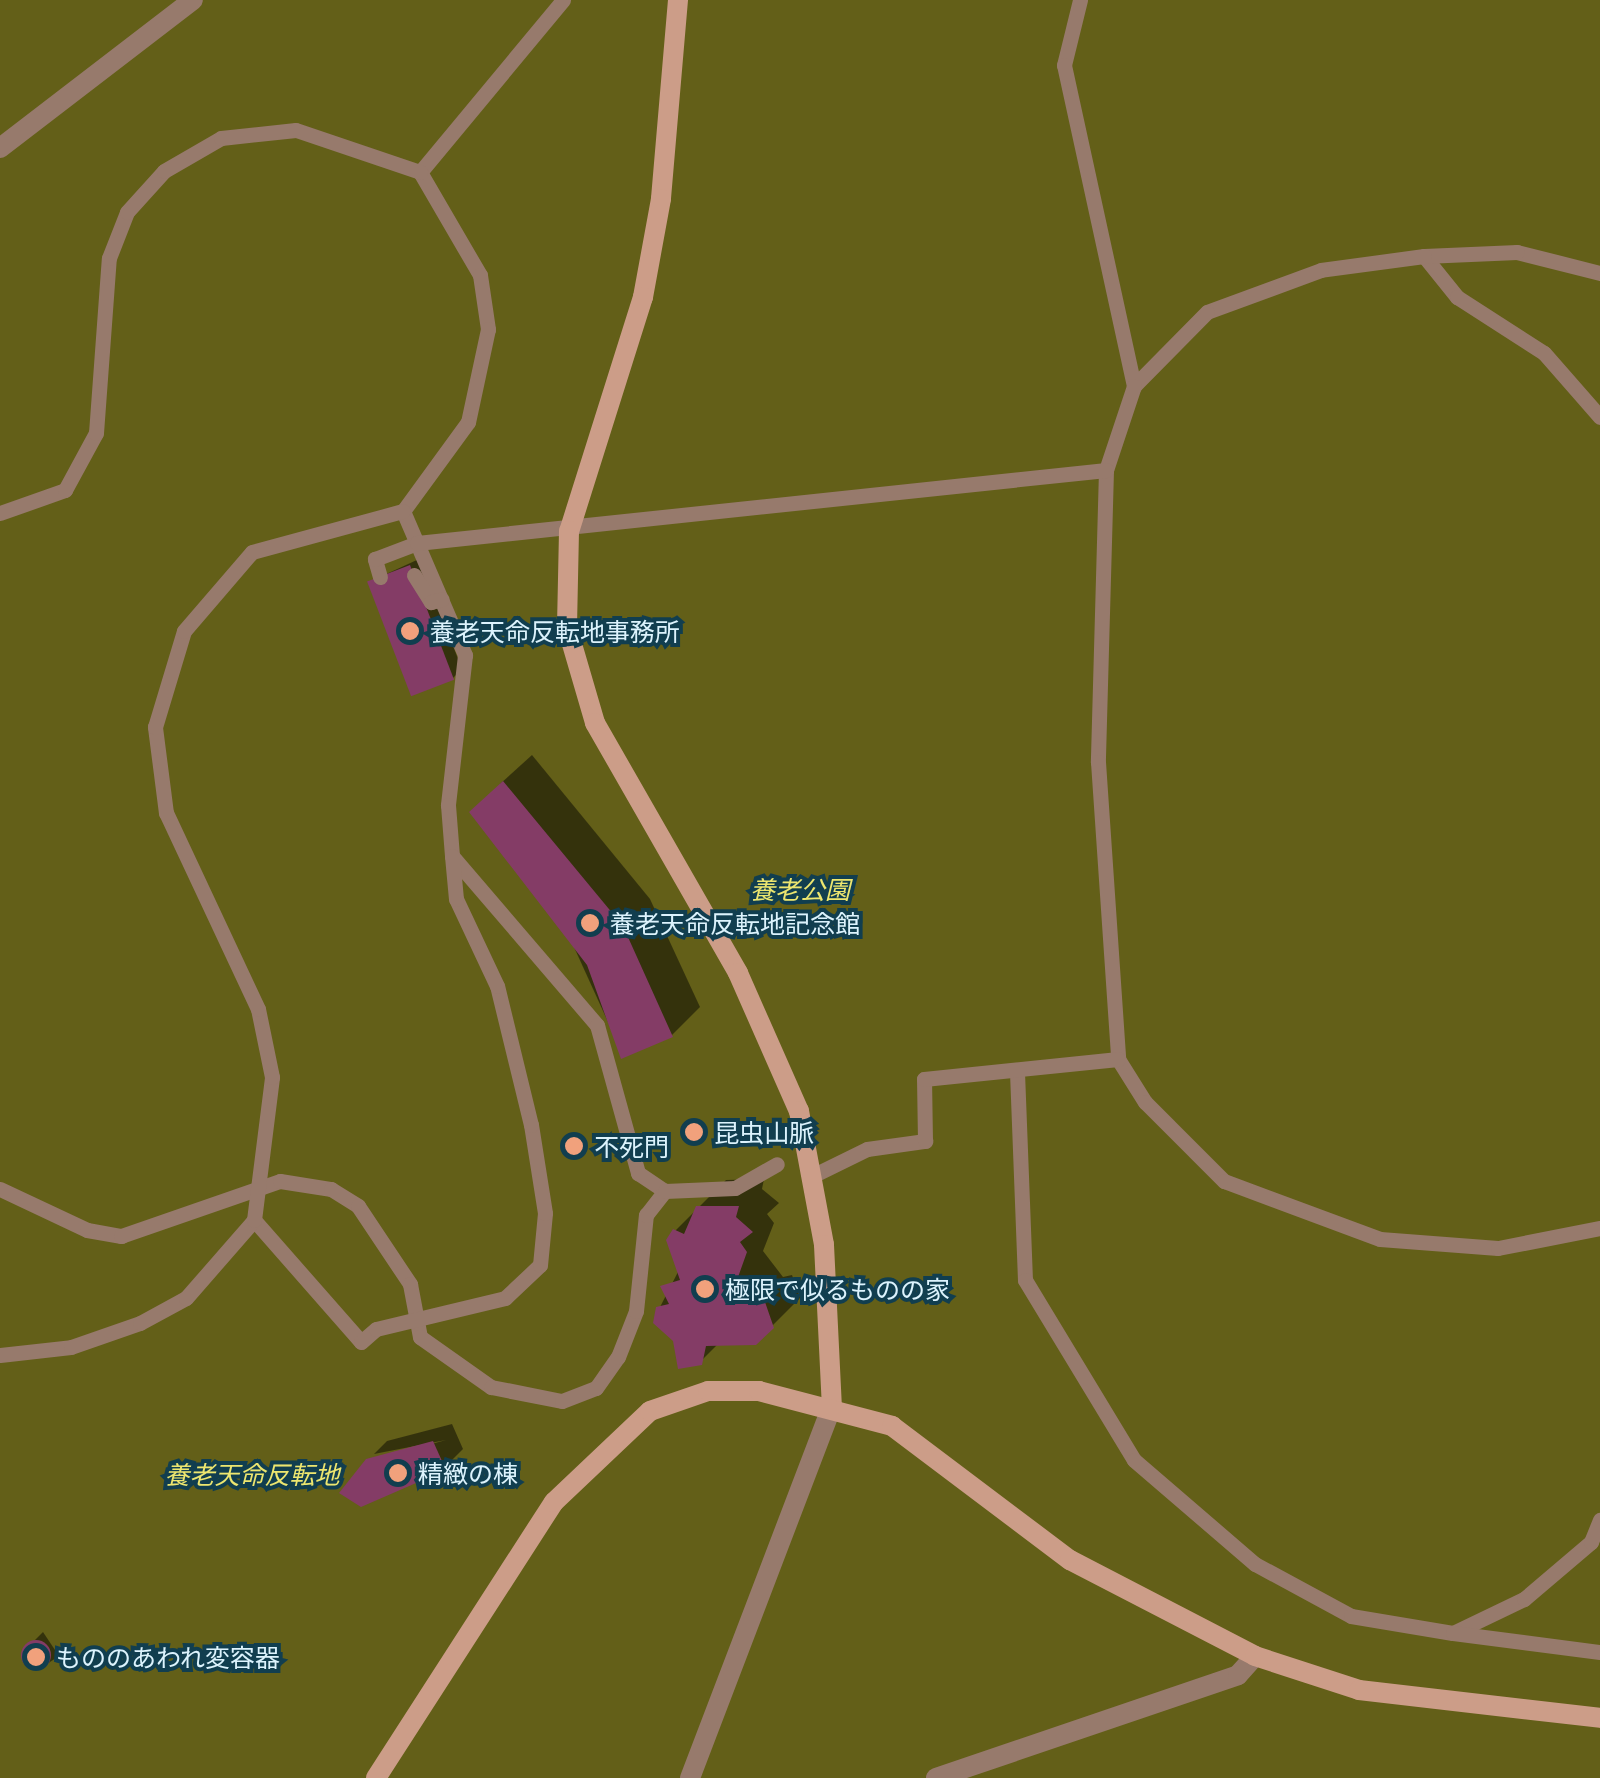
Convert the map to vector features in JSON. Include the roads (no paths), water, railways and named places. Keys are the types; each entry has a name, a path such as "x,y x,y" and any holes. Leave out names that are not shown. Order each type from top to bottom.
{"street":[{"path":"0,148 193,0"},
{"path":"678,0 674,112 643,296 569,531 572,668 774,1044 814,1175 832,1406 690,1778"},
{"path":"376,1778 554,1502 600,1449 650,1411 708,1391 832,1406 892,1426 1070,1560 1254,1656 1359,1690 1600,1718"},
{"path":"912,1778 936,1776 1238,1675 1254,1656"}],"lane":[{"path":"420,172 563,0"},
{"path":"1080,0 1064,65 1134,386"},
{"path":"0,513 66,490 96,433 109,258 127,212 164,170 221,138 296,130 420,172 480,275 488,329 468,422 402,511 252,552 184,630 156,727 154,764 185,868 258,1009 272,1078 254,1220 186,1298 140,1323 71,1347 0,1354"},
{"path":"1600,273 1516,252 1424,256 1321,270 1207,312 1134,386 1106,470 1098,762 1118,1059 1145,1102 1224,1181 1292,1211 1380,1239 1498,1248 1600,1228"},
{"path":"1424,256 1458,296 1544,353 1600,417"},
{"path":"380,577 375,558 417,543 569,531 1106,470"},
{"path":"254,1220 362,1342 418,1317 505,1298 530,1282 546,1213 511,1037 456,899 448,805 467,692 465,655 402,511"},
{"path":"414,575 431,602 442,598"},
{"path":"452,856 597,1025 638,1173 664,1192 735,1188 777,1164"},
{"path":"814,1175 867,1149 924,1141 924,1079 1118,1059"},
{"path":"1017,1072 1025,1280 1134,1460 1255,1564 1351,1616 1600,1652"},
{"path":"0,1190 86,1230 122,1236 256,1187 330,1189 358,1206 410,1284 420,1337 492,1387 539,1401 596,1388 636,1311 646,1215 664,1192"},
{"path":"1453,1633 1524,1599 1591,1542 1600,1520"}],"place":[{"name":"養老天命反転地事務所","path":"410,631"},
{"name":"養老天命反転地記念館","path":"590,923"},
{"name":"昆虫山脈","path":"694,1132"},
{"name":"不死門","path":"574,1146"},
{"name":"極限で似るものの家","path":"705,1289"},
{"name":"精緻の棟","path":"398,1473"},
{"name":"もののあわれ変容器","path":"36,1657"}],"park label":[{"name":"養老公園","path":"800,889"},
{"name":"養老天命反転地","path":"252,1474"}]}
